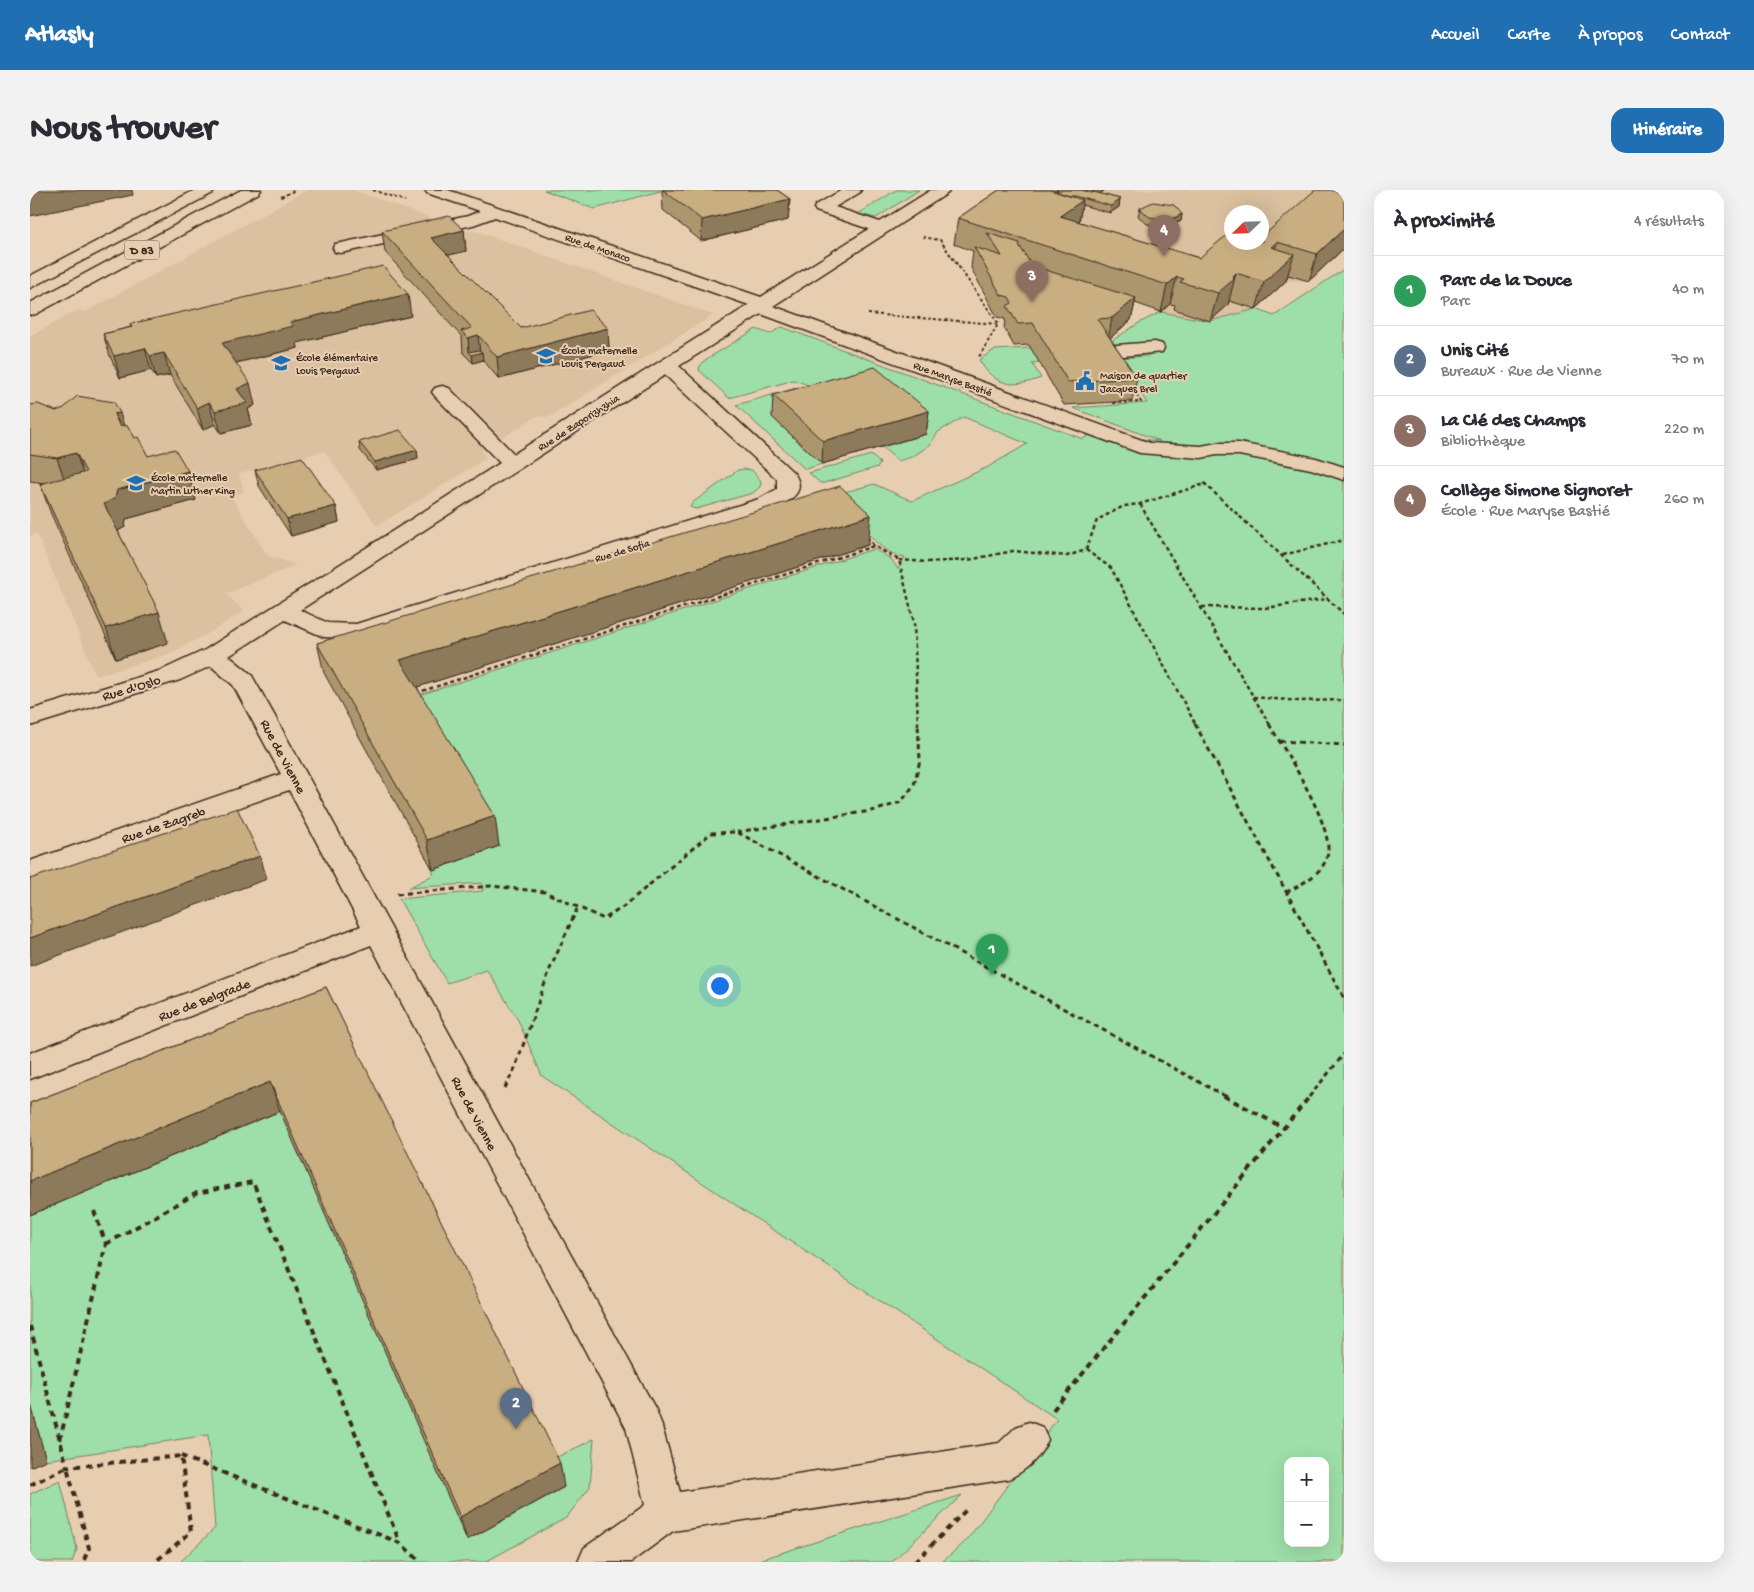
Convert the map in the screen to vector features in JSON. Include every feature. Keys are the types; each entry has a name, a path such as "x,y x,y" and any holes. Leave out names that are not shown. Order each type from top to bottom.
{"street":[{"name":"D 83","path":"30,284 207,190"},
{"name":"D 83","path":"30,310 254,190"},
{"path":"854,190 822,208 882,228"},
{"name":"Rue de Zaporizhzhia","path":"213,655 942,190"},
{"name":"Rue de Monaco","path":"441,191 761,306"},
{"path":"341,248 500,213"},
{"name":"Rue Maryse Bastié","path":"761,306 1147,449 1201,452 1217,449 1240,449 1316,464 1344,474"},
{"path":"1104,352 1156,348"},
{"name":"Rue de Sofia","path":"283,610 324,630 357,631 767,504 788,492 787,477 667,366"},
{"path":"442,392 513,464"},
{"name":"Rue d'Oslo","path":"38,715 172,675 213,655"},
{"name":"Rue de Vienne","path":"213,655 242,680 643,1423 666,1513"},
{"name":"Rue de Zagreb","path":"30,870 295,778"},
{"name":"Rue de Belgrade","path":"30,1066 378,931"},
{"path":"598,1562 666,1513 1008,1460 1029,1440"}],"path":[{"path":"882,228 940,240 998,324"},
{"path":"862,313 998,324"},
{"path":"988,391 986,380 976,362 998,324"},
{"path":"1113,403 1140,402 1130,385"},
{"path":"1201,452 1182,462 1344,614"},
{"path":"1086,550 1097,520 1124,506 1140,504 1204,484"},
{"path":"1140,504 1280,741 1314,803 1328,839 1327,857 1319,871 1302,884 1287,892"},
{"path":"863,532 874,546 899,560 928,562 968,560 1013,551 1067,556 1086,550"},
{"path":"1283,556 1344,540"},
{"path":"416,693 874,546"},
{"path":"1086,550 1111,568 1344,998"},
{"path":"362,903 390,894 491,886 545,892 604,920 623,907 711,833 737,832 877,810 901,802 914,785 920,760 914,624 899,560"},
{"path":"1201,607 1269,609 1299,606 1328,599"},
{"path":"1253,697 1299,701 1344,700"},
{"path":"1280,741 1344,745"},
{"path":"737,832 1284,1128"},
{"path":"475,1112 499,1096 512,1079 562,936 578,909"},
{"path":"1029,1440 1344,1054"},
{"path":"106,1244 197,1193 252,1182 400,1544"},
{"path":"60,1440 106,1244 94,1211"},
{"path":"30,1326 89,1548 83,1562"},
{"path":"155,1562 190,1532 181,1456"},
{"path":"30,1485 67,1467 181,1456 400,1544 422,1562"}],"shaded area":[{"path":"307,190 353,190 441,222 449,228 479,232 713,315 550,417 537,416 481,451 487,458 377,526 324,451 239,474 244,492 231,496 267,555 296,565 226,594 244,611 209,633 169,654 96,676 37,534 30,536 30,336 78,310 86,312"},
{"path":"1034,190 1344,190 1344,248 1309,281 1286,281 1256,309 1210,321 1161,312 1016,266"}],"green space":[{"path":"544,190 664,190 594,209"},
{"path":"896,190 919,190 876,218 858,214"},
{"path":"1344,269 1344,1562 942,1562 966,1541 1057,1419 542,1076 518,1020 487,970 447,983 399,899 483,891 482,883 408,888 433,875 433,870 499,846 416,696 874,549 891,559 898,569 905,557 883,548 855,521 823,498 874,484 912,501 988,467 1027,444 964,417 938,432 930,445 912,457 898,461 882,447 926,434 843,397 794,380 729,398 699,370 700,366 705,360 756,329 770,334 782,327 1083,439 1090,434 1160,441 1073,408 1147,403 1118,358 1148,356 1157,347 1111,350 1107,344 1139,323 1161,312 1210,321 1256,309 1274,316"},
{"path":"1031,348 1040,362 1032,363 1041,378 1031,381 1014,384 1006,383 992,376 979,360 994,350"},
{"path":"796,388 772,417 822,464 805,469 736,405"},
{"path":"871,455 880,463 878,467 824,483 820,483 809,473"},
{"path":"738,470 752,470 761,481 760,487 753,493 696,509 690,507 692,503"},
{"path":"280,1111 467,1539 564,1487 551,1460 594,1439 590,1487 566,1518 485,1562 180,1562 215,1528 208,1435 46,1460 30,1401 30,1215"},
{"path":"60,1480 77,1549 72,1562 30,1562 30,1494"},
{"path":"962,1495 892,1562 753,1562"}],"building":[{"path":"663,190 777,190 790,199 702,220"},
{"path":"999,190 1050,190 1083,200 1060,216 1199,258 1224,237 1224,250 1269,250 1269,231 1315,190 1331,190 1344,194 1344,229 1317,254 1277,242 1271,247 1294,254 1264,282 1236,273 1232,277 1235,278 1218,293 1180,282 1184,279 1177,277 1167,285 958,218"},
{"path":"1056,190 1082,190 1120,199 1111,206 1069,196"},
{"path":"1153,202 1174,205 1182,214 1170,220 1149,217 1140,208"},
{"path":"449,216 464,230 431,238 521,328 590,310 608,328 497,357 478,335 468,338 461,331 472,328 382,231"},
{"path":"987,233 1020,243 1019,245 1032,266 1136,298 1112,318 1097,319 1137,378 1068,382 1033,323 1018,324 1007,306 1012,303 1009,297 1001,295 974,247 1002,256"},
{"path":"383,266 408,294 290,322 293,326 222,343 250,383 237,389 247,403 215,411 209,402 197,408 164,353 150,356 145,348 114,356 103,334 132,327 130,324"},
{"path":"479,350 482,352 472,355 469,352"},
{"path":"875,367 929,411 823,441 773,395"},
{"path":"77,396 114,402 120,413 114,414 119,425 128,426 135,438 138,437 148,456 175,449 188,471 117,490 115,498 104,504 159,612 106,628 40,484 86,472 76,453 57,458 30,454 30,405 38,404 56,411 64,408"},
{"path":"400,430 417,450 375,462 359,442"},
{"path":"302,457 336,506 287,519 255,470"},
{"path":"840,486 871,515 400,660 495,816 427,840 317,643"},
{"path":"237,808 260,856 30,938 30,879"},
{"path":"326,987 560,1463 460,1517 270,1082 30,1181 30,1103"}],"place":[{"name":"Collège Simone Signoret","path":"1164,256"},
{"name":"La Clé des Champs","path":"1032,302"},
{"name":"École maternelle Louis Pergaud","path":"546,356"},
{"name":"École élémentaire Louis Pergaud","path":"281,363"},
{"name":"Maison de quartier Jacques Brel","path":"1085,381"},
{"name":"École maternelle Martin Luther King","path":"136,483"},
{"name":"Parc de la Douce","path":"992,975"},
{"name":"Unis Cité","path":"516,1429"}]}
